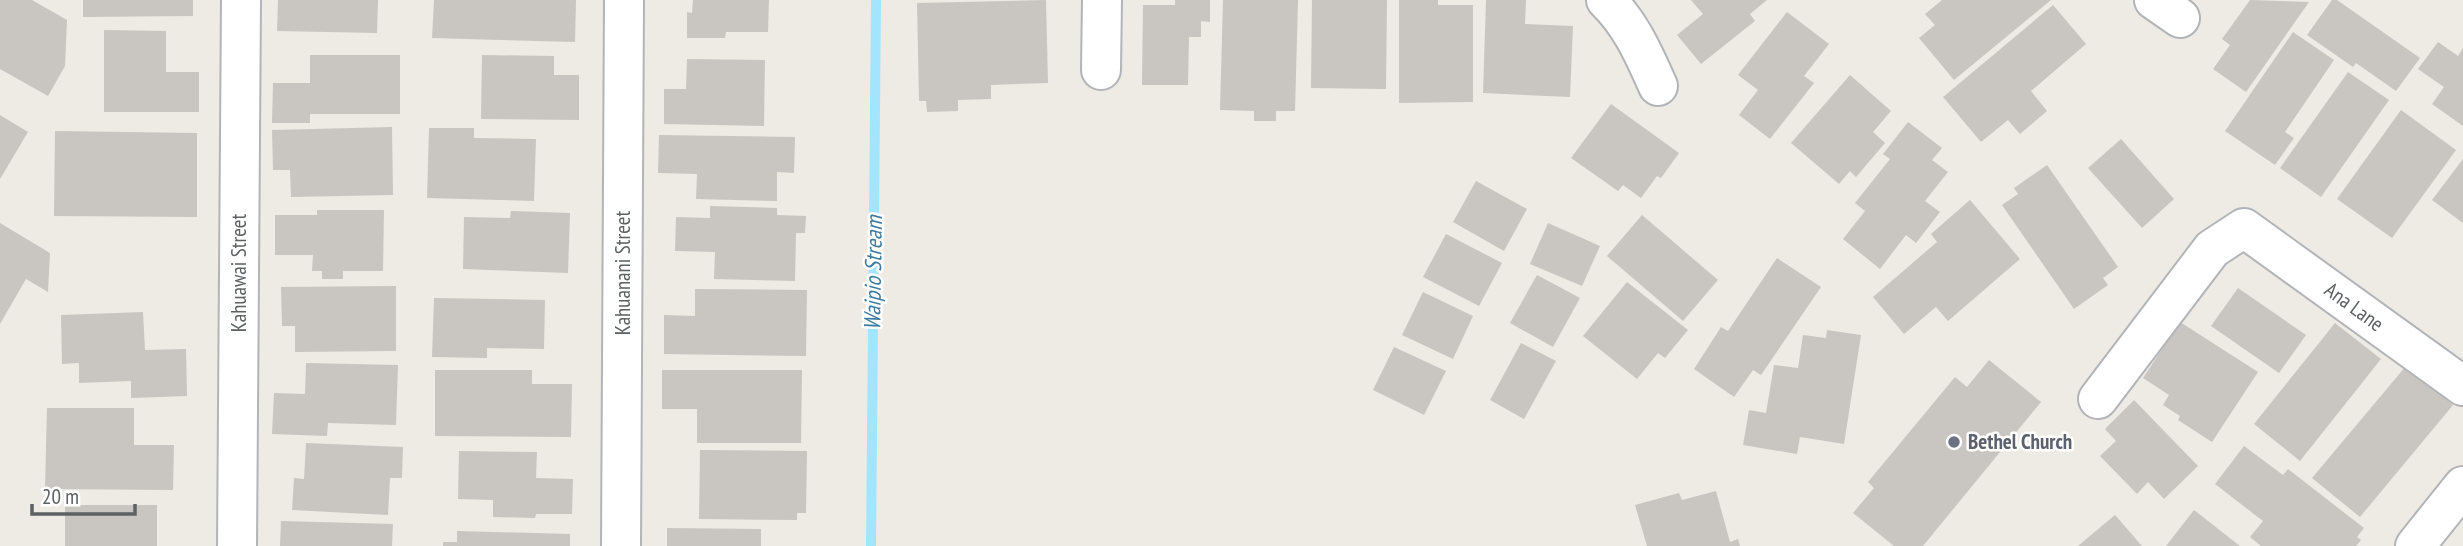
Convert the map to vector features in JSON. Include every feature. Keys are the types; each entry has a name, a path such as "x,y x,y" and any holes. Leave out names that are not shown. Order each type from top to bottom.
{"street":[{"name":"Kahuawai Street","path":"237,546 240,0"},
{"name":"Kahuanani Street","path":"621,546 624,0"},
{"path":"1101,70 1102,0"},
{"path":"1606,0 1621,14 1658,86"},
{"name":"Ana Lane","path":"2098,399 2212,249 2244,228 2463,386"},
{"path":"2415,546 2463,486"}],"building":[{"path":"0,0 32,0 67,20 65,66 48,96 0,69"},
{"path":"83,0 193,0 193,16 83,17"},
{"path":"278,0 378,0 377,33 277,31"},
{"path":"434,0 576,0 575,42 432,38"},
{"path":"693,0 769,0 768,32 726,32 725,38 687,38 687,12 692,13"},
{"path":"1046,0 1048,83 991,85 991,99 958,100 958,111 927,112 926,101 919,101 917,3"},
{"path":"1175,0 1210,0 1210,22 1201,21 1201,37 1189,37 1188,85 1142,85 1143,5 1175,5"},
{"path":"1223,0 1298,0 1295,111 1276,111 1276,121 1254,121 1254,111 1220,110"},
{"path":"1312,0 1387,0 1386,89 1311,88"},
{"path":"1399,0 1438,0 1438,5 1473,5 1473,102 1399,103"},
{"path":"1486,0 1526,0 1525,24 1573,26 1570,97 1483,93"},
{"path":"1691,0 1767,0 1750,14 1755,21 1701,64 1677,35 1703,14"},
{"path":"1942,0 2051,0 1954,80 1919,38 1935,25 1925,14"},
{"path":"2250,0 2309,2 2246,92 2213,69 2230,45 2222,39"},
{"path":"2332,0 2337,0 2420,58 2396,91 2356,63 2353,67 2307,35"},
{"path":"2053,5 2086,44 2031,91 2047,111 2020,134 2008,120 1981,142 1943,97"},
{"path":"1787,12 1829,44 1804,76 1814,83 1770,139 1739,115 1758,90 1738,75"},
{"path":"104,30 166,31 166,72 199,72 199,112 104,112"},
{"path":"2293,32 2334,60 2285,132 2294,138 2275,165 2225,131"},
{"path":"2438,42 2458,56 2463,48 2463,126 2432,104 2444,87 2418,69"},
{"path":"310,55 400,55 400,114 310,114 310,123 272,123 273,83 310,83"},
{"path":"482,55 554,56 554,75 579,75 579,120 481,119"},
{"path":"687,59 765,60 764,126 664,124 664,89 686,89"},
{"path":"2348,72 2389,100 2321,197 2280,168"},
{"path":"1850,75 1891,111 1873,132 1885,143 1856,177 1850,171 1839,184 1791,143"},
{"path":"1611,104 1679,153 1661,178 1657,176 1641,198 1623,185 1618,191 1571,158"},
{"path":"2401,110 2456,150 2392,238 2337,199"},
{"path":"0,115 28,132 0,179"},
{"path":"1908,122 1942,148 1932,160 1948,172 1925,201 1940,212 1916,243 1906,235 1880,269 1843,239 1865,211 1855,203 1890,159 1883,154"},
{"path":"392,127 393,195 291,197 290,170 273,170 272,130"},
{"path":"429,128 474,128 474,138 536,139 534,201 427,198"},
{"path":"55,131 197,133 197,217 54,216"},
{"path":"659,135 795,137 794,173 777,172 777,201 696,199 697,174 658,173"},
{"path":"2121,139 2174,199 2142,228 2088,168"},
{"path":"2463,159 2463,223 2432,200"},
{"path":"2047,165 2118,267 2103,278 2108,285 2074,309 2002,205 2018,194 2014,188"},
{"path":"1476,181 1527,209 1504,251 1453,222"},
{"path":"1970,200 2020,259 1948,321 1936,307 1904,334 1873,297 1937,242 1931,234"},
{"path":"710,206 777,208 777,215 806,216 805,233 796,233 795,281 714,279 715,252 675,251 676,217 710,218"},
{"path":"317,210 384,210 383,271 343,271 343,279 322,279 322,271 312,271 313,255 275,255 275,215 317,215"},
{"path":"511,211 570,213 568,273 463,269 464,217 510,218"},
{"path":"1642,215 1718,280 1683,321 1607,256"},
{"path":"0,223 50,253 48,292 26,279 0,324"},
{"path":"1548,223 1600,246 1582,286 1530,264"},
{"path":"1446,234 1502,263 1479,306 1423,277"},
{"path":"1777,258 1821,287 1761,375 1753,370 1734,397 1694,369 1721,327 1728,331"},
{"path":"1537,275 1580,298 1553,347 1510,323"},
{"path":"1627,282 1688,330 1665,358 1658,353 1637,379 1583,336"},
{"path":"396,286 396,351 295,352 295,326 282,326 281,287"},
{"path":"2238,288 2306,335 2279,373 2211,326"},
{"path":"695,289 807,290 806,356 664,354 664,315 695,316"},
{"path":"1423,292 1473,316 1453,359 1402,335"},
{"path":"434,298 545,300 544,349 487,348 487,358 432,357"},
{"path":"143,312 145,350 186,349 187,396 131,398 131,381 79,383 79,363 62,364 61,315"},
{"path":"2180,322 2258,372 2212,442 2178,420 2180,416 2163,405 2169,395 2143,378"},
{"path":"2335,323 2381,359 2300,461 2254,424"},
{"path":"1827,330 1861,335 1844,444 1800,437 1797,454 1743,445 1749,410 1766,413 1774,365 1798,368 1803,335 1826,338"},
{"path":"1521,343 1556,361 1524,419 1490,400"},
{"path":"1394,347 1446,371 1424,415 1373,390"},
{"name":"Bethel Church","path":"1989,360 2041,402 1923,546 1894,546 1853,513 1874,488 1868,482 1955,377 1967,387"},
{"path":"306,363 398,365 396,425 328,423 327,436 272,434 274,393 305,394"},
{"path":"2406,366 2453,405 2360,517 2312,478"},
{"path":"435,370 532,370 532,384 572,384 571,437 435,436"},
{"path":"662,370 802,370 801,443 697,443 697,409 662,409"},
{"path":"2134,400 2198,466 2164,499 2148,482 2137,494 2100,456 2116,441 2105,429"},
{"path":"47,408 134,408 134,445 174,445 173,490 45,489"},
{"path":"306,443 403,447 402,478 390,478 388,515 292,510 294,478 304,479"},
{"path":"2244,446 2283,475 2288,469 2364,528 2357,537 2361,540 2356,546 2261,546 2250,537 2263,521 2215,484"},
{"path":"700,450 807,451 806,513 797,513 797,520 699,519"},
{"path":"459,451 537,452 536,478 573,479 572,514 536,514 535,518 493,517 493,500 458,499"},
{"path":"1716,491 1730,542 1738,539 1740,546 1647,546 1635,505 1679,493 1682,500"},
{"path":"65,505 157,505 157,546 65,546"},
{"path":"2194,510 2240,546 2166,546"},
{"path":"2115,515 2142,546 2078,546"},
{"path":"281,521 393,524 392,546 280,546"},
{"path":"667,528 761,529 761,546 667,546"},
{"path":"457,531 570,534 570,546 443,546 443,542 457,542"}],"waterway":[{"name":"Waipio Stream","path":"871,546 876,0"}],"place":[{"name":"Bethel Church","path":"1954,442"}]}
